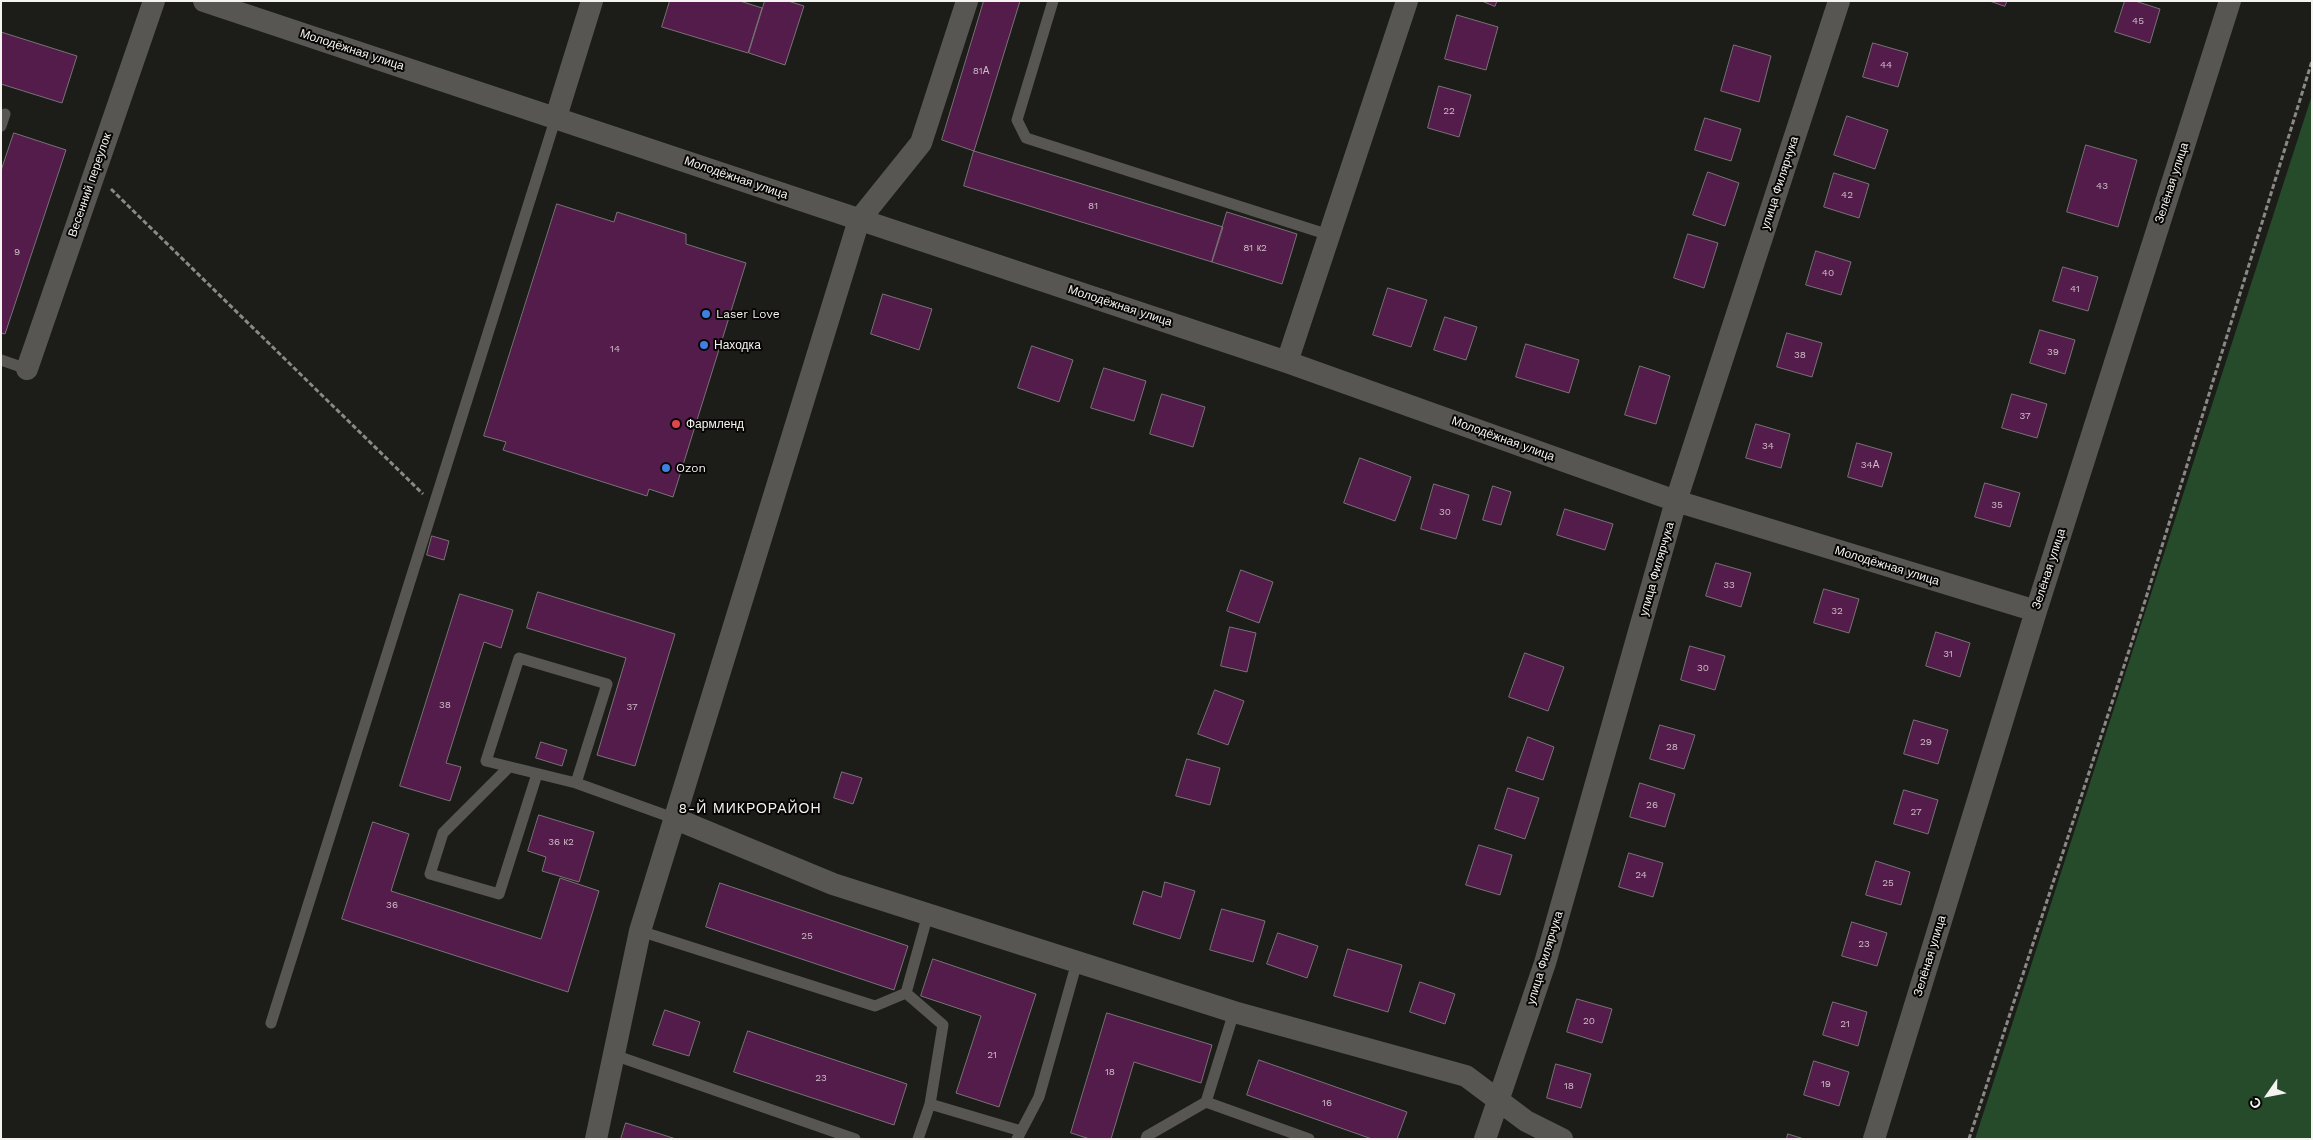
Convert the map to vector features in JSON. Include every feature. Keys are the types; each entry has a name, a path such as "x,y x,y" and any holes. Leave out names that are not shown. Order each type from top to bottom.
{"street":[{"name":"Весенний переулок","path":"27,369 154,1"},
{"name":"Молодёжная улица","path":"204,1 1287,362 1676,501 2036,612"},
{"path":"556,117 592,1"},
{"path":"596,1139 640,931 859,220 921,143 968,1"},
{"path":"1287,362 1407,1"},
{"name":"улица Филярчука","path":"1485,1139 1544,963 1676,501 1839,1"},
{"name":"Зелёная улица","path":"1874,1139 2036,612 2230,1"},
{"path":"676,819 833,884 1234,1012 1466,1076 1526,1121 1562,1139"}],"lane":[{"path":"1053,1 1017,120 1026,138 1329,235"},
{"path":"1,126 5,114"},
{"path":"271,1023 556,117"},
{"path":"1,360 27,369"},
{"path":"576,783 607,684 519,658 486,761 576,783 676,819"},
{"path":"509,767 443,832 430,874 499,894 537,774"},
{"path":"906,993 928,914"},
{"path":"640,931 875,1006 906,993"},
{"path":"930,1104 1019,1135 1039,1097 1077,962"},
{"path":"906,993 943,1025 930,1104 918,1139"},
{"path":"1146,1139 1147,1136 1206,1102 1234,1012"},
{"path":"614,1055 855,1139"},
{"path":"1206,1102 1309,1139"}],"path":[{"path":"1969,1139 2141,614 2312,61"},
{"path":"94,174 434,505"}],"green space":[{"path":"2312,95 2312,1139 1975,1139"}],"building":[{"path":"670,1 740,1 762,8 748,53 662,27"},
{"path":"765,1 788,1 804,6 785,65 749,53"},
{"path":"984,1 1020,1 974,151 942,140"},
{"path":"1482,1 1497,1 1495,6"},
{"path":"1990,1 2007,1 2005,6"},
{"path":"2125,1 2135,1 2160,9 2150,43 2115,32"},
{"path":"1457,15 1498,27 1486,70 1445,59"},
{"path":"1,32 77,56 62,103 1,84"},
{"path":"1873,43 1908,53 1898,87 1863,77"},
{"path":"1734,45 1771,56 1759,102 1721,91"},
{"path":"1439,86 1471,95 1459,137 1428,128"},
{"path":"1847,116 1888,130 1875,169 1834,155"},
{"path":"1705,118 1741,129 1731,161 1695,150"},
{"path":"14,133 66,150 5,334 1,333 1,171"},
{"path":"2086,145 2137,160 2118,227 2067,212"},
{"path":"974,151 1223,227 1212,262 964,186"},
{"path":"1708,172 1739,183 1725,226 1693,215"},
{"path":"1834,173 1869,184 1859,218 1824,207"},
{"path":"557,204 614,222 617,212 686,234 686,244 746,263 673,497 649,489 647,496 503,450 506,442 484,436"},
{"path":"1227,212 1297,234 1282,284 1212,262"},
{"path":"1688,234 1718,243 1704,288 1674,278"},
{"path":"1816,251 1851,262 1841,295 1806,285"},
{"path":"2063,267 2098,277 2088,311 2053,301"},
{"path":"1388,288 1427,300 1411,347 1373,335"},
{"path":"883,294 932,309 919,350 871,334"},
{"path":"1445,317 1477,327 1466,360 1434,350"},
{"path":"2040,330 2075,340 2065,374 2030,363"},
{"path":"1787,333 1822,343 1812,377 1777,367"},
{"path":"1526,344 1579,360 1569,393 1516,377"},
{"path":"1032,346 1073,360 1059,402 1018,388"},
{"path":"1640,366 1670,376 1656,424 1625,415"},
{"path":"1104,368 1146,381 1134,421 1091,408"},
{"path":"1162,394 1205,407 1193,447 1150,434"},
{"path":"2012,394 2047,404 2037,438 2002,428"},
{"path":"1756,424 1790,434 1781,468 1746,458"},
{"path":"1857,443 1892,453 1882,487 1848,477"},
{"path":"1360,458 1411,477 1395,521 1344,503"},
{"path":"1985,483 2020,493 2010,527 1975,517"},
{"path":"1434,484 1469,495 1456,539 1421,529"},
{"path":"1493,486 1511,492 1501,525 1483,520"},
{"path":"1565,509 1613,524 1605,550 1557,535"},
{"path":"432,536 449,541 444,560 427,555"},
{"path":"1716,563 1751,573 1741,607 1706,596"},
{"path":"1241,570 1273,582 1259,623 1227,611"},
{"path":"1824,589 1859,599 1849,633 1814,623"},
{"path":"538,592 675,634 635,766 597,755 626,658 527,628"},
{"path":"460,594 513,610 501,648 484,642 446,763 461,767 450,801 400,786"},
{"path":"1230,627 1256,633 1247,672 1221,666"},
{"path":"1936,632 1970,643 1960,677 1926,666"},
{"path":"1690,646 1725,656 1715,690 1681,680"},
{"path":"1525,653 1564,667 1548,711 1509,697"},
{"path":"1215,690 1244,701 1228,745 1198,734"},
{"path":"1914,720 1948,730 1938,764 1904,754"},
{"path":"1660,725 1695,735 1684,769 1650,759"},
{"path":"1528,737 1554,747 1543,780 1516,771"},
{"path":"541,742 567,750 562,766 536,758"},
{"path":"1187,759 1220,768 1210,805 1176,796"},
{"path":"842,772 862,778 853,804 834,798"},
{"path":"1640,783 1675,794 1665,827 1630,817"},
{"path":"1508,788 1539,798 1525,839 1495,829"},
{"path":"1904,790 1938,800 1928,834 1894,824"},
{"path":"539,815 594,832 579,882 542,871 546,857 528,851"},
{"path":"373,822 409,834 391,891 541,939 560,878 599,891 568,992 342,919"},
{"path":"1479,845 1512,855 1500,895 1466,885"},
{"path":"1629,853 1663,863 1653,897 1619,887"},
{"path":"1876,861 1910,872 1901,905 1866,895"},
{"path":"1165,882 1195,891 1180,939 1133,924 1143,891 1161,897"},
{"path":"720,883 908,946 894,990 706,927"},
{"path":"1222,909 1265,921 1253,962 1210,950"},
{"path":"1852,922 1887,933 1877,966 1842,956"},
{"path":"1278,933 1318,946 1307,978 1267,964"},
{"path":"1348,949 1402,965 1388,1012 1334,996"},
{"path":"933,959 1036,994 999,1107 956,1093 981,1016 921,996"},
{"path":"1420,982 1455,994 1445,1024 1410,1012"},
{"path":"1577,999 1612,1009 1602,1043 1567,1032"},
{"path":"1833,1002 1867,1012 1858,1046 1823,1035"},
{"path":"665,1010 700,1022 689,1056 653,1045"},
{"path":"1107,1013 1212,1045 1201,1083 1134,1062 1111,1139 1090,1139 1071,1133"},
{"path":"748,1031 907,1084 894,1125 734,1072"},
{"path":"1259,1060 1407,1112 1397,1139 1372,1139 1247,1095"},
{"path":"1814,1061 1849,1072 1839,1106 1804,1095"},
{"path":"1556,1064 1591,1074 1581,1108 1547,1098"},
{"path":"626,1123 676,1139 621,1139"},
{"path":"1788,1134 1804,1139 1787,1139"}],"place":[{"name":"Laser Love","path":"706,314"},
{"name":"Находка","path":"704,345"},
{"name":"Фармленд","path":"676,424"},
{"name":"Ozon","path":"666,468"}],"district":[{"name":"8-Й МИКРОРАЙОН","path":"750,809"}]}
